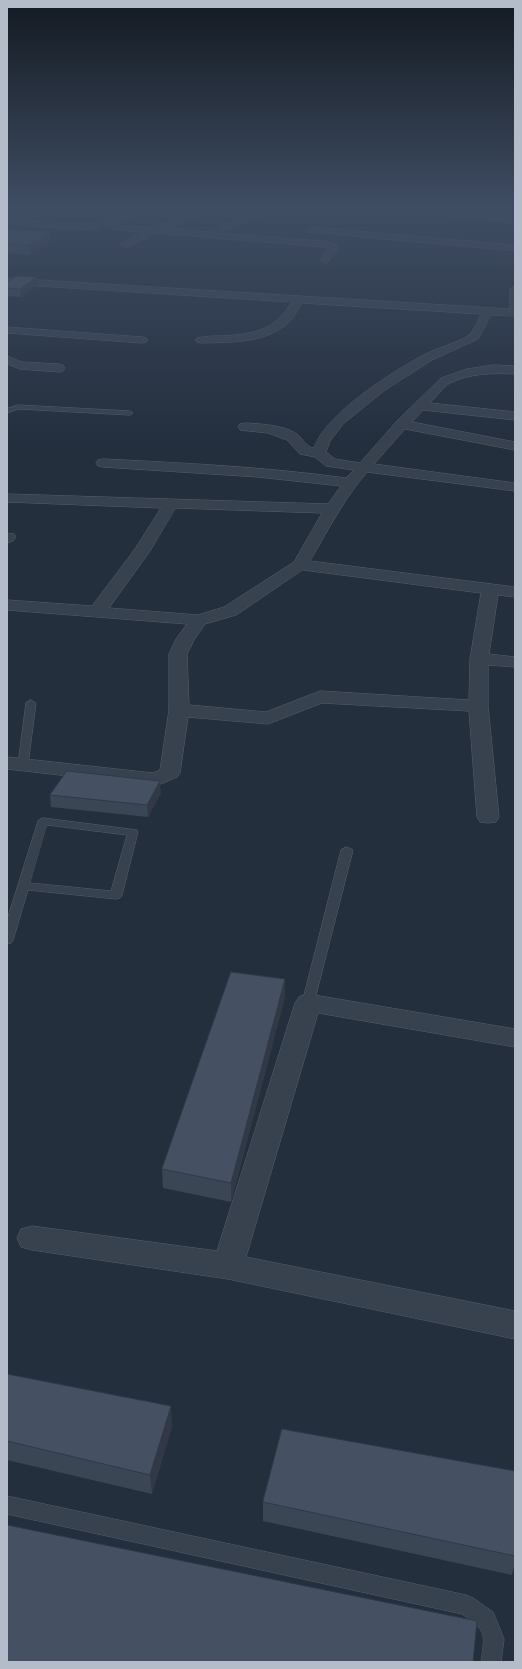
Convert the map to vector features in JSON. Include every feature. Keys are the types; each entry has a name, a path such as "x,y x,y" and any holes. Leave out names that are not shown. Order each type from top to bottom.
{"street":[{"path":"102,287 515,313 515,289"},
{"path":"201,340 247,337 269,331 284,321 299,299"},
{"path":"319,453 324,440 338,421 381,387 428,357 474,337 488,311"},
{"path":"7,330 142,340"},
{"path":"7,360 20,365 60,368"},
{"path":"7,605 199,620 230,611 300,565 332,509 350,484 402,424 446,381 467,373 493,369 515,370"},
{"path":"421,406 515,416"},
{"path":"402,424 515,446"},
{"path":"245,427 270,429 292,436 305,451 319,453 331,463 515,487"},
{"path":"103,463 286,474 350,484"},
{"path":"7,498 332,509"},
{"path":"97,612 142,551 171,504"},
{"path":"300,565 515,592"},
{"path":"488,817 478,706 479,659 490,590"},
{"path":"15,763 156,780 170,773 179,710 178,654 185,639 199,620"},
{"path":"479,659 515,662"},
{"path":"179,710 268,718 320,697 478,706"},
{"path":"228,1266 308,1003 515,1038"},
{"path":"32,1238 228,1266 515,1325"}],"lane":[{"path":"7,411 18,407 130,413"},
{"path":"15,763 31,703"},
{"path":"7,940 12,905 24,886 43,820 133,832 116,895 24,886"},
{"path":"308,1003 346,850"},
{"path":"7,1505 466,1605 486,1619 494,1639 491,1662"}],"building":[{"path":"7,287 23,287 20,289"},
{"path":"67,771 160,781 147,805 50,795"},
{"path":"231,972 285,979 231,1183 162,1169"},
{"path":"7,1374 171,1406 150,1475 7,1441"},
{"path":"282,1429 515,1471 515,1556 263,1502"},
{"path":"7,1525 477,1621 473,1662 7,1662"}]}
